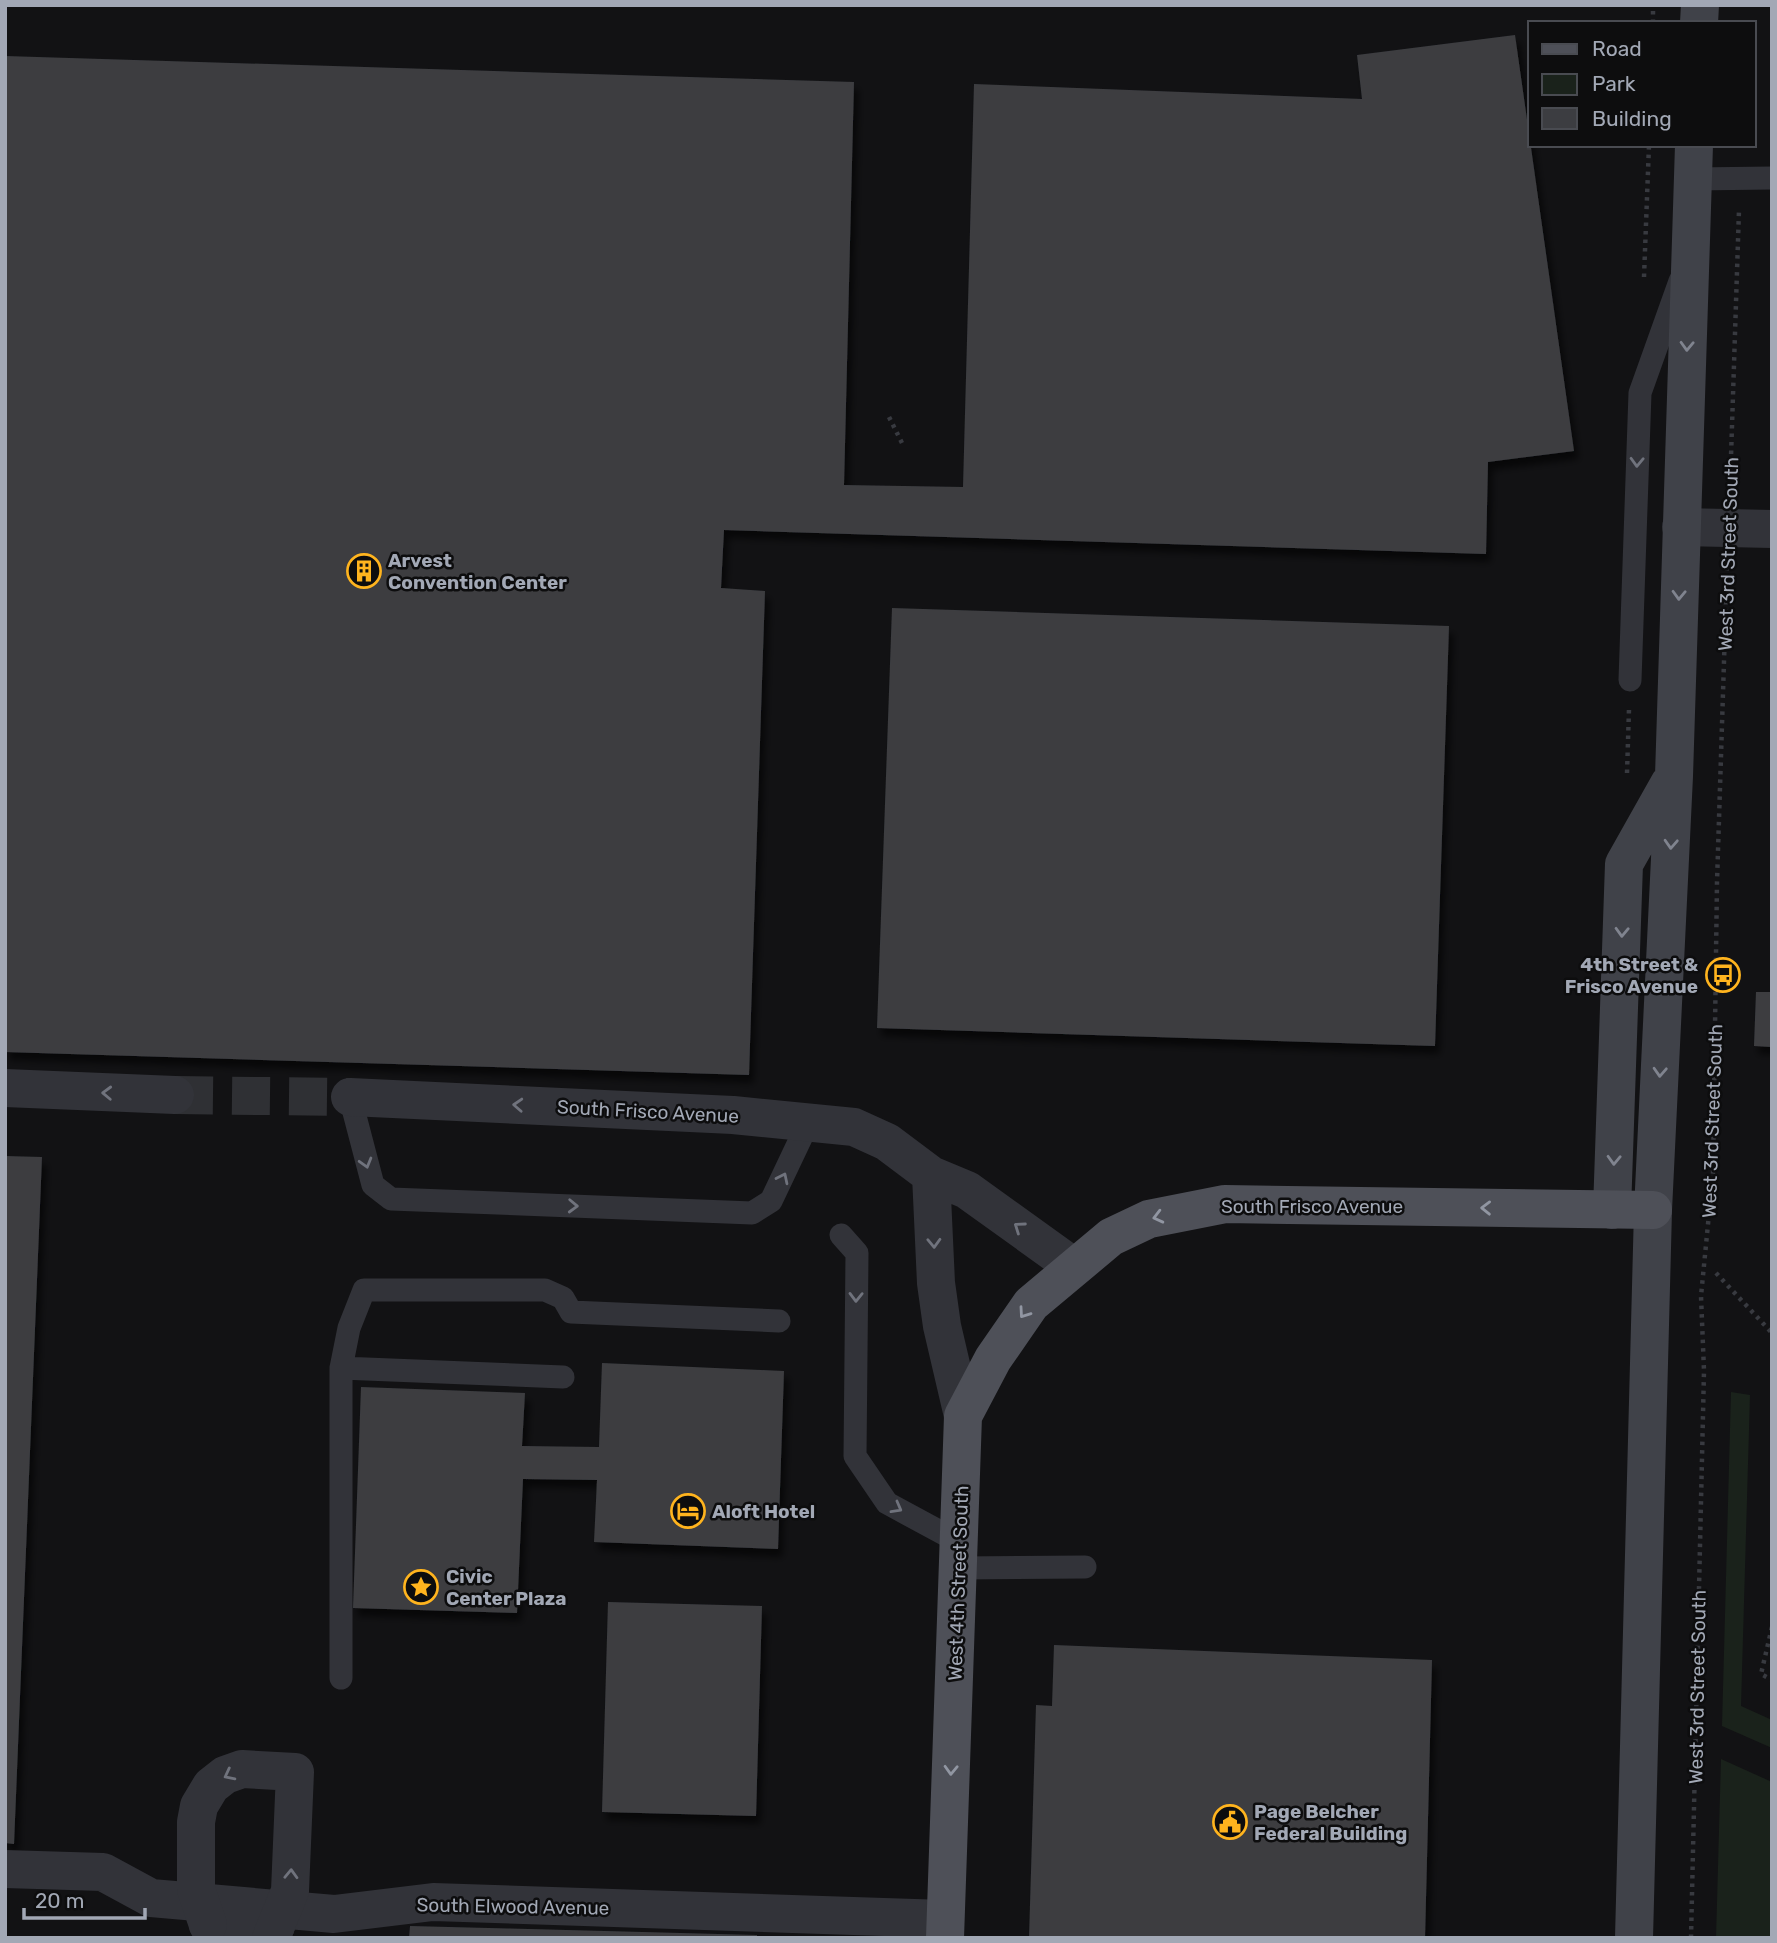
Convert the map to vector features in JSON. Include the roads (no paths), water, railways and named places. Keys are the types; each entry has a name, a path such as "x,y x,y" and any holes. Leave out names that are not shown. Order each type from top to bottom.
{"main road":[{"path":"1634,1938 1653,1210 1674,776 1694,162"},
{"path":"1612,1210 1624,864 1674,776"},
{"name":"South Frisco Avenue","path":"1074,1267 1111,1237 1149,1219 1225,1204 1653,1210"},
{"name":"West 4th Street South","path":"945,1928 963,1416 993,1359 1031,1304 1074,1267"}],"street":[{"path":"1681,527 1772,529"},
{"path":"5,1088 175,1095"},
{"name":"South Frisco Avenue","path":"350,1097 733,1115 854,1127 887,1142 931,1175 967,1190 1074,1267"},
{"path":"931,1175 937,1294 963,1416"},
{"path":"242,1769 295,1772 290,1891 273,1932 257,1934 211,1931 196,1889 195,1822 199,1806 211,1786 225,1775 242,1769"},
{"name":"South Elwood Avenue","path":"5,1869 103,1872 151,1898 334,1914 433,1902 945,1928"}],"lane":[{"path":"1694,162 1740,178 1772,178"},
{"path":"1630,680 1640,393 1690,253"},
{"path":"350,1097 373,1185 391,1199 752,1213 771,1201 809,1121"},
{"path":"841,1235 857,1253 855,1456 887,1503 959,1555 1085,1567"},
{"path":"341,1678 341,1368 349,1328 364,1290 545,1290 563,1298 571,1312 779,1321"},
{"path":"341,1368 563,1377"}],"tunnel":[{"path":"175,1095 350,1097"}],"place":[{"name":"Arvest Convention Center","path":"364,571"},
{"name":"4th Street & Frisco Avenue","path":"1723,975"},
{"name":"Aloft Hotel","path":"688,1511"},
{"name":"Civic Center Plaza","path":"421,1587"},
{"name":"Page Belcher Federal Building","path":"1230,1822"}]}
